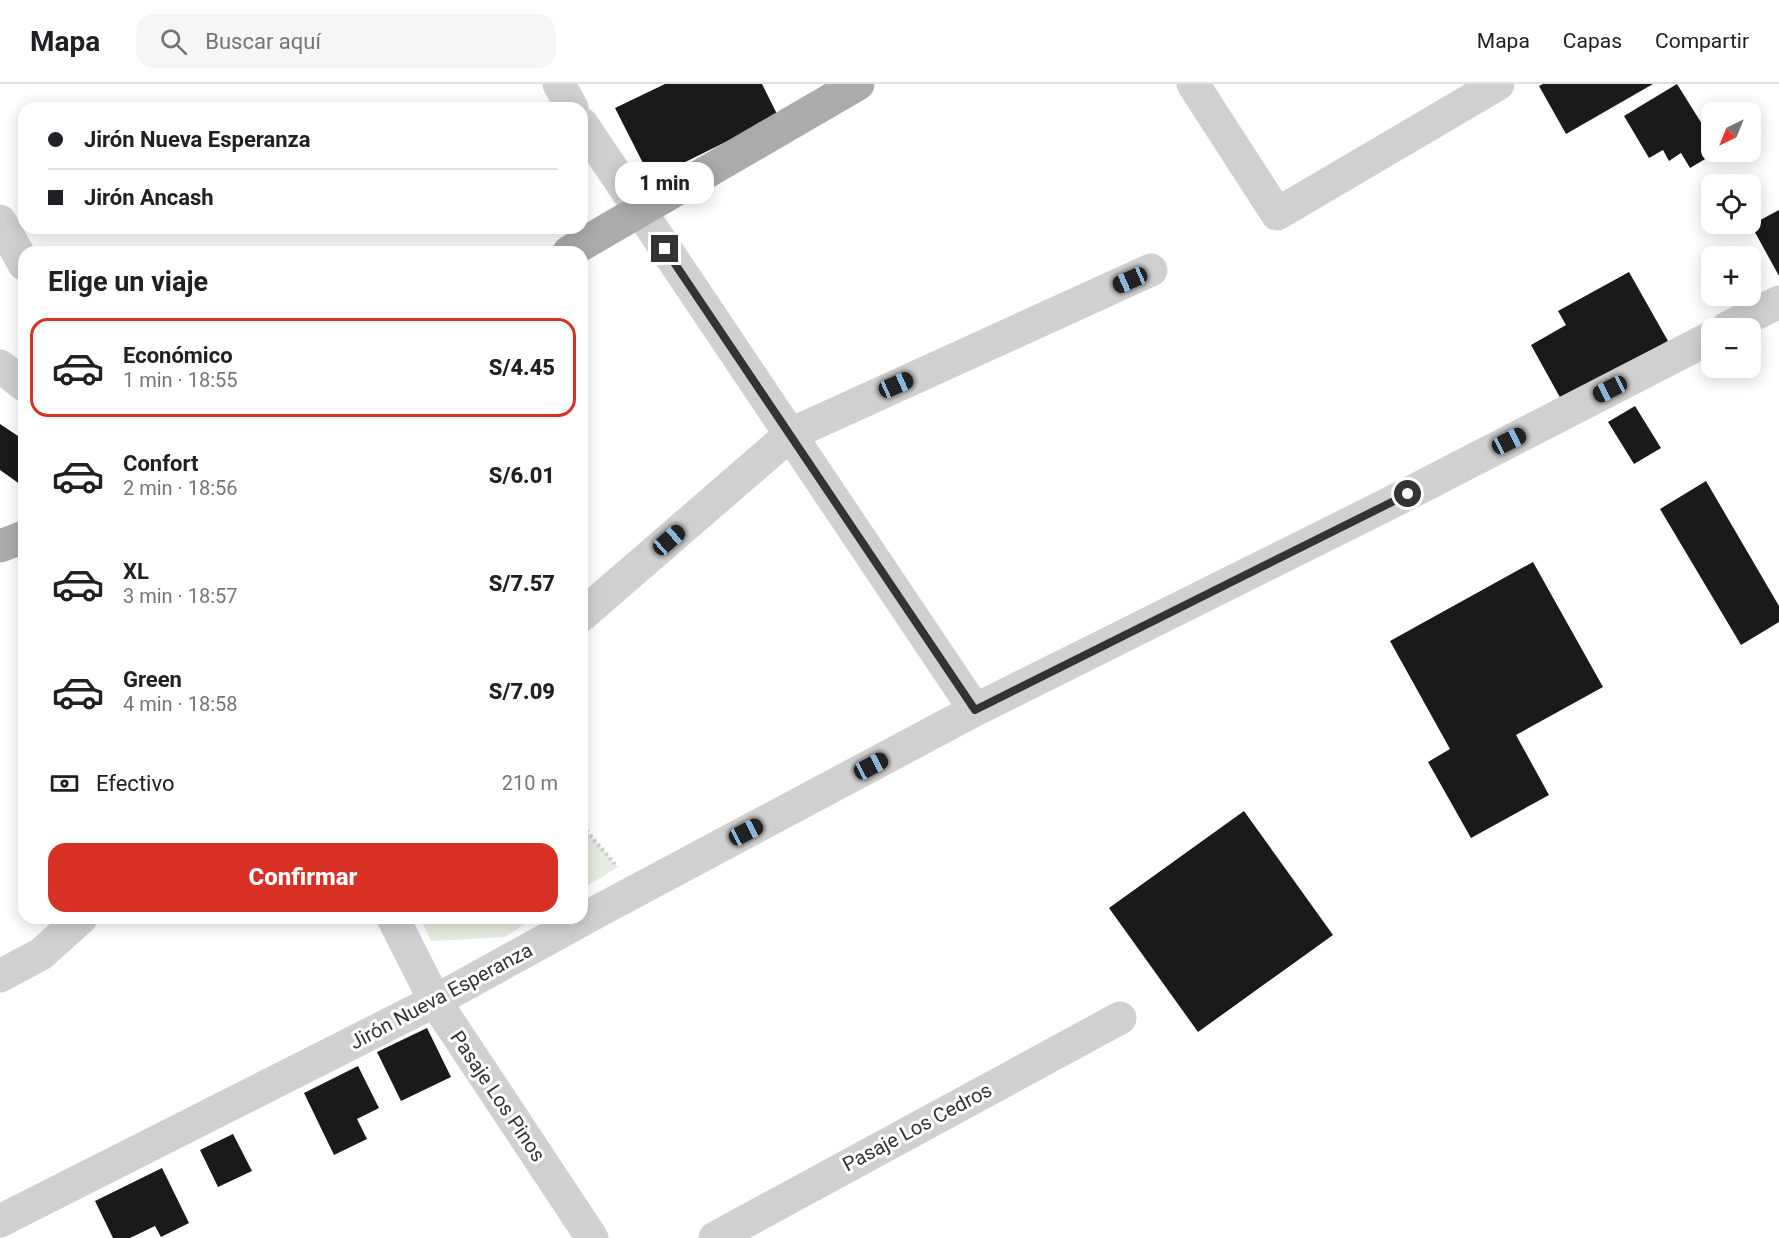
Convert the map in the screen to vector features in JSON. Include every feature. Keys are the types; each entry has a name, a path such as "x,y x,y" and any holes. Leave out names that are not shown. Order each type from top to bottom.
{"main road":[{"path":"580,246 858,84"},
{"path":"0,546 18,539"}],"street":[{"path":"559,84 569,102"},
{"path":"1193,84 1277,214 1498,84"},
{"path":"588,133 975,710"},
{"path":"0,221 18,253"},
{"path":"588,610 790,434 1151,270"},
{"path":"1747,318 1779,302"},
{"name":"Jirón Nueva Esperanza","path":"588,917 975,710 1388,504 1701,343"},
{"path":"0,366 18,380"},
{"path":"0,976 41,954 74,924"},
{"name":"Pasaje Los Pinos","path":"396,924 435,1001 592,1238"},
{"name":"Jirón Nueva Esperanza","path":"0,1221 435,1001 575,924"},
{"name":"Pasaje Los Cedros","path":"715,1238 1120,1018"}],"path":[{"path":"588,833 618,867 641,888"}],"shaded area":[{"path":"588,833 618,867 588,885"},
{"path":"423,924 526,924 505,937 431,941"}],"building":[{"path":"665,84 762,84 778,116 651,179 615,108"},
{"path":"1543,84 1653,84 1566,134 1539,86"},
{"path":"1677,84 1701,122 1701,161 1690,168 1681,153 1669,161 1663,150 1649,158 1624,116"},
{"path":"1779,210 1779,276 1756,234 1761,234 1761,220"},
{"path":"1629,272 1668,341 1562,401 1531,345 1566,325 1558,311"},
{"path":"1635,406 1661,448 1634,464 1608,422"},
{"path":"0,424 18,436 18,483 0,470"},
{"path":"1706,481 1779,606 1779,622 1741,645 1660,509"},
{"path":"1533,562 1603,687 1516,735 1549,795 1471,838 1428,762 1450,749 1390,641"},
{"path":"1244,811 1333,935 1198,1032 1109,908"},
{"path":"427,1028 451,1077 401,1101 377,1052"},
{"path":"358,1066 379,1108 357,1119 367,1139 334,1155 304,1093"},
{"path":"233,1134 252,1171 218,1187 200,1150"},
{"path":"162,1168 189,1223 161,1237 155,1226 130,1238 113,1238 95,1201"}],"route":[{"path":"665,249 975,710 1408,494"}]}
